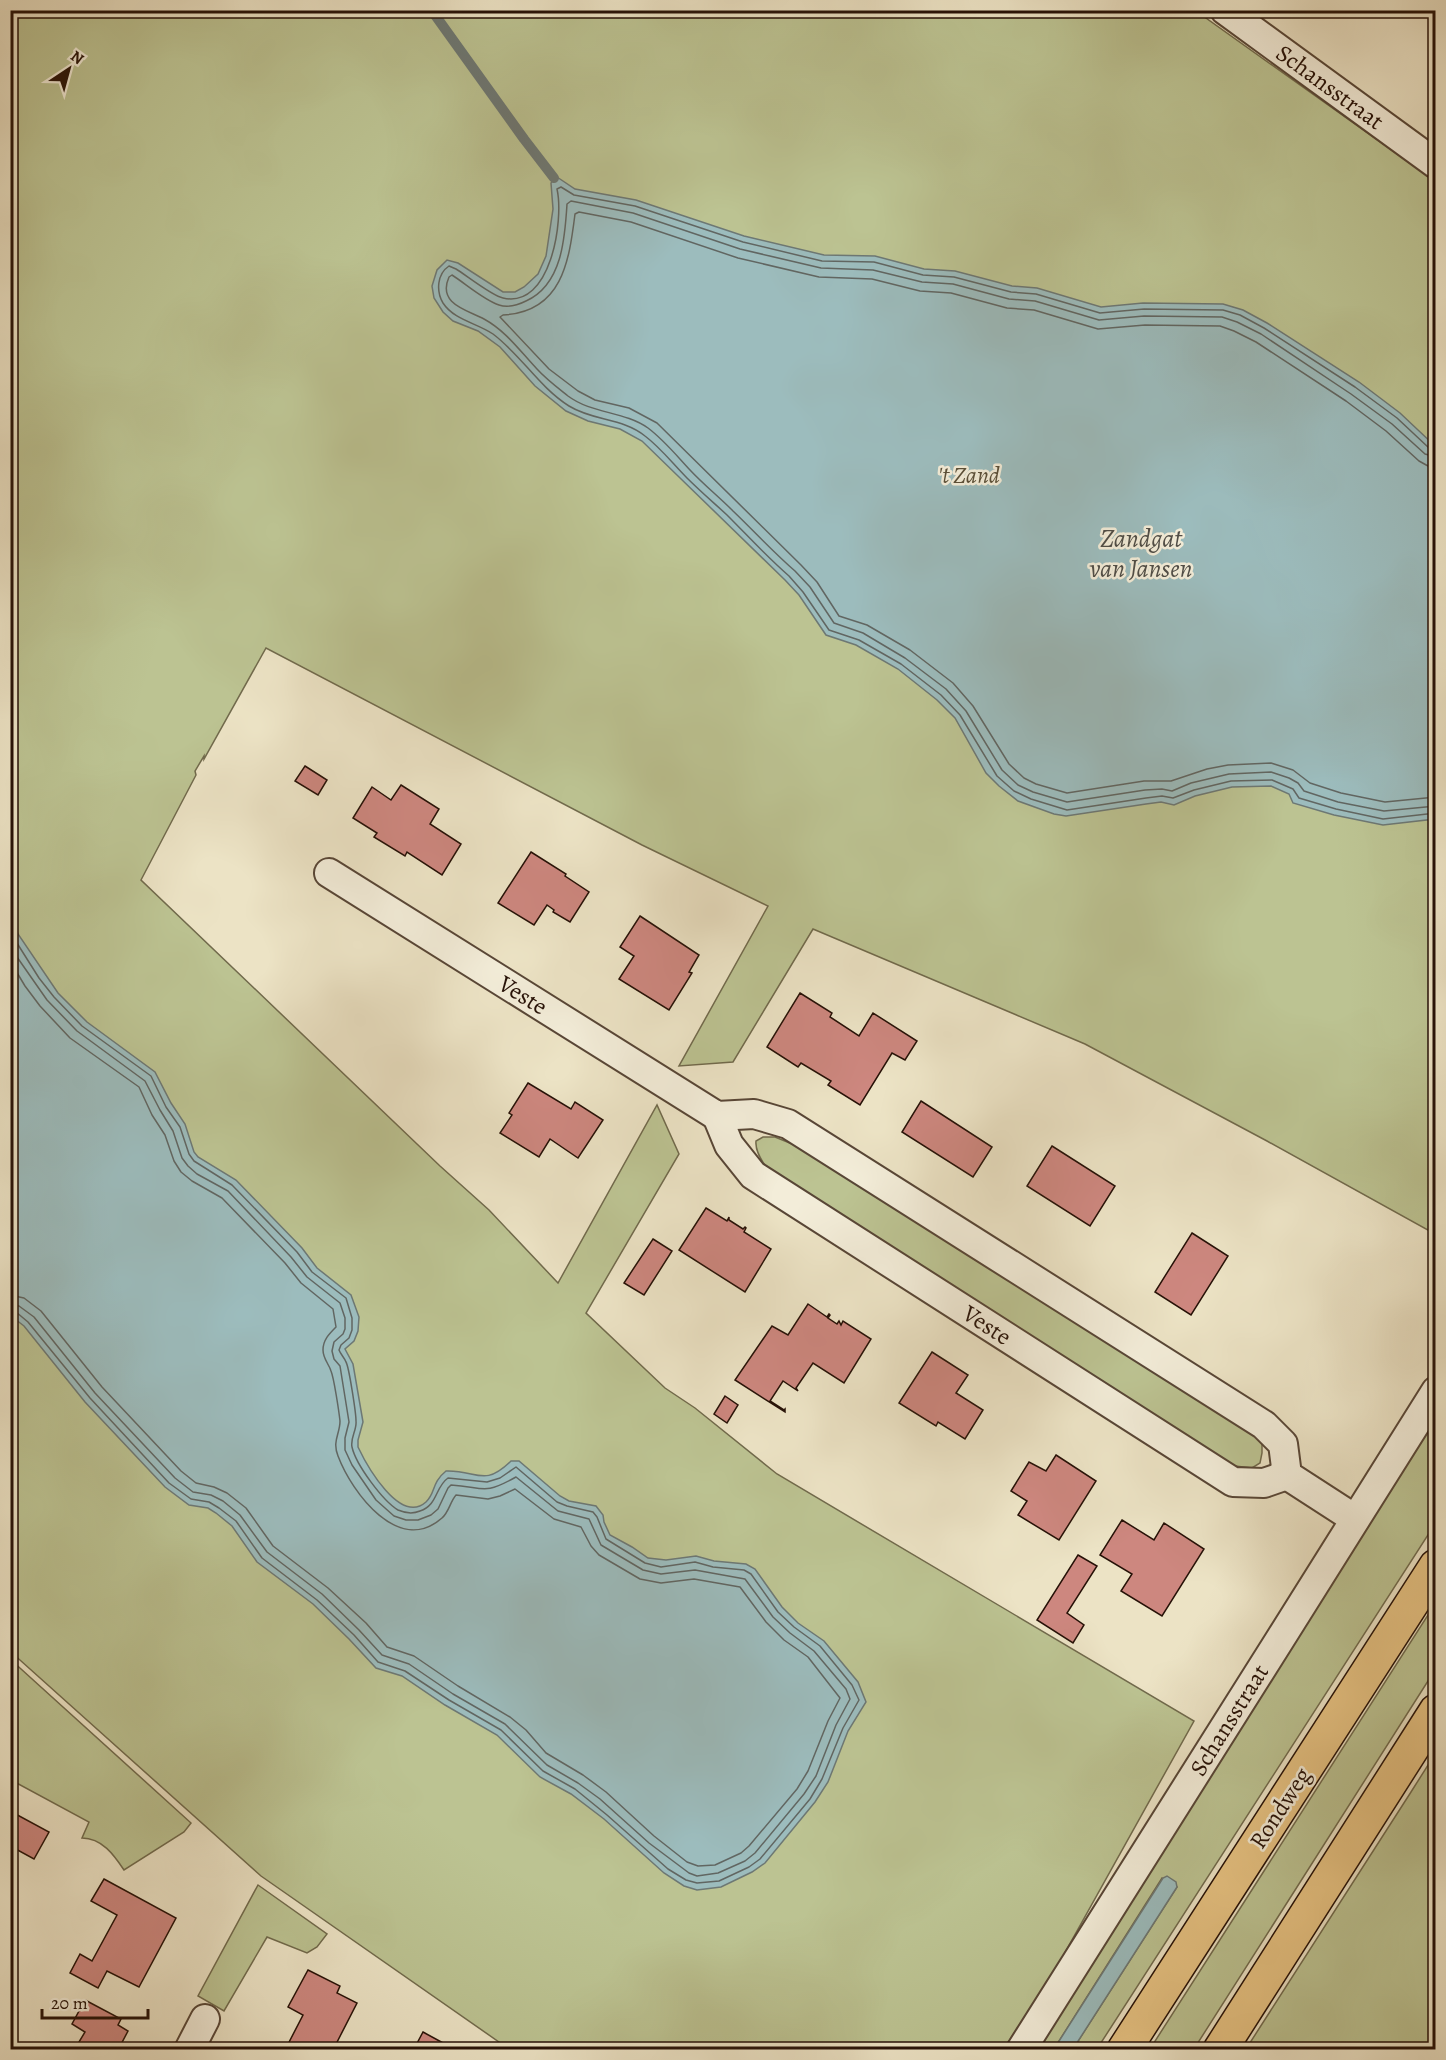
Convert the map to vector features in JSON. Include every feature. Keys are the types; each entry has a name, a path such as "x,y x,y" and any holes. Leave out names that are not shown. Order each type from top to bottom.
{"main road":[{"name":"Rondweg","path":"1124,2049 1436,1566"},
{"path":"1220,2049 1436,1712"}],"street":[{"name":"Schansstraat","path":"1225,10 1436,164"},
{"name":"Veste","path":"329,873 717,1116 729,1145 753,1175 1233,1482 1264,1483 1287,1475"},
{"path":"717,1116 754,1114 788,1124 1264,1425 1282,1444 1287,1475 1355,1519"},
{"name":"Schansstraat","path":"1021,2049 1436,1391"},
{"path":"189,2049 205,2019"}],"green space":[{"name":"'t Zand","path":"10,11 1196,11 1435,181 1435,1234 1085,1044 813,929 733,1062 679,1066 768,906 642,845 266,648 195,771 196,775 141,880 489,1210 558,1283 657,1105 679,1154 586,1313 665,1388 695,1408 777,1474 1194,1721 1058,1965 1004,2049 509,2049 261,1876 11,1652"},
{"path":"763,1137 775,1137 812,1152 1262,1438 1260,1463 1252,1468 1235,1466 857,1228 767,1168 756,1148 756,1141"},
{"path":"1435,1418 1435,1524 1097,2049 1073,2049 1177,1887 1162,1878 1054,2049 1036,2050"},
{"path":"1435,1604 1435,1670 1194,2049 1150,2049"},
{"path":"10,1659 191,1823 184,1832 124,1870 112,1853 101,1844 82,1838 89,1822 11,1780"},
{"path":"1435,1754 1435,2049 1246,2049 1411,1792"},
{"path":"258,1885 327,1934 317,1947 307,1953 267,1937 224,2011 198,1996"}],"water":[{"name":"Zandgat van Jansen","path":"557,177 575,189 636,200 744,236 824,255 875,256 924,269 955,271 1012,286 1037,288 1101,307 1143,303 1223,304 1243,310 1267,323 1359,382 1400,413 1435,446 1435,819 1383,825 1334,815 1293,803 1289,794 1271,786 1232,787 1195,796 1174,805 1161,802 1066,816 1018,801 986,773 955,718 937,700 898,669 856,645 826,635 799,595 785,580 642,441 620,429 588,421 566,411 535,386 500,347 478,331 453,321 443,312 434,298 432,286 437,270 447,260 458,263 503,292 515,292 538,274 546,256 553,209 551,183"},
{"path":"11,833 16,849 11,883"},
{"path":"11,915 18,934 58,993 87,1022 155,1072 185,1124 194,1152 198,1157 236,1180 302,1248 317,1268 351,1295 359,1317 358,1331 354,1341 345,1349 353,1364 363,1422 358,1447 377,1479 395,1500 406,1506 416,1507 429,1499 441,1475 446,1471 487,1476 494,1474 511,1461 519,1461 560,1496 569,1501 596,1506 603,1515 610,1535 648,1558 666,1560 696,1556 714,1561 746,1564 755,1569 782,1607 798,1623 824,1641 858,1682 866,1702 848,1731 828,1782 815,1802 765,1863 721,1887 697,1890 684,1886 664,1873 604,1819 571,1794 540,1777 497,1735 445,1705 402,1676 376,1668 313,1604 257,1562 232,1526 208,1508 189,1505 165,1487 85,1402 24,1326 11,1316"},
{"path":"1167,1876 1176,1882 1177,1887 1073,2049 1054,2049 1163,1878"}],"building":[{"path":"305,766 327,780 318,795 295,781"},
{"path":"401,785 439,809 430,824 461,844 442,875 407,852 405,856 374,837 377,833 353,818 372,787 391,800"},
{"path":"531,852 589,892 570,922 553,912 554,910 547,905 534,925 498,903"},
{"path":"640,916 699,955 689,972 692,973 669,1010 619,979 634,956 620,947"},
{"path":"800,993 832,1013 830,1017 859,1036 873,1013 917,1041 905,1060 892,1053 860,1105 828,1085 831,1081 801,1063 798,1067 767,1047"},
{"path":"528,1083 571,1109 575,1102 603,1120 578,1158 550,1139 539,1157 500,1133 512,1115 509,1113"},
{"path":"921,1101 992,1147 973,1177 902,1132"},
{"path":"1052,1146 1115,1186 1090,1226 1027,1186"},
{"path":"706,1208 727,1221 729,1217 729,1220 743,1229 745,1227 744,1232 771,1249 745,1292 679,1250"},
{"path":"1192,1233 1228,1256 1191,1315 1155,1292"},
{"path":"653,1239 672,1251 644,1295 624,1283"},
{"path":"808,1304 827,1317 829,1314 828,1318 837,1324 839,1321 841,1325 843,1321 871,1339 844,1383 813,1363 796,1388 798,1391 783,1381 770,1401 785,1409 785,1412 735,1380 772,1326 788,1335"},
{"path":"932,1352 968,1375 956,1393 983,1410 965,1439 938,1422 936,1426 899,1403"},
{"path":"725,1396 738,1405 727,1423 714,1414"},
{"path":"1056,1455 1096,1481 1059,1540 1018,1515 1027,1501 1011,1491 1029,1462 1046,1471"},
{"path":"1122,1520 1154,1540 1164,1523 1204,1549 1162,1616 1121,1591 1132,1574 1100,1555"},
{"path":"1078,1555 1097,1566 1067,1613 1084,1625 1073,1643 1037,1620"},
{"path":"10,1811 49,1832 34,1859 14,1848 10,1855"},
{"path":"104,1879 176,1918 139,1987 107,1971 98,1988 70,1973 80,1954 92,1961 117,1915 91,1901"},
{"path":"308,1970 340,1986 337,1993 357,2003 333,2050 285,2050 303,2015 288,2007"},
{"path":"85,2000 121,2019 118,2025 128,2031 118,2050 67,2050 70,2044 76,2047 85,2032 72,2024"},
{"path":"423,2032 456,2050 414,2049"}],"waterway":[{"path":"435,15 554,178"}]}
